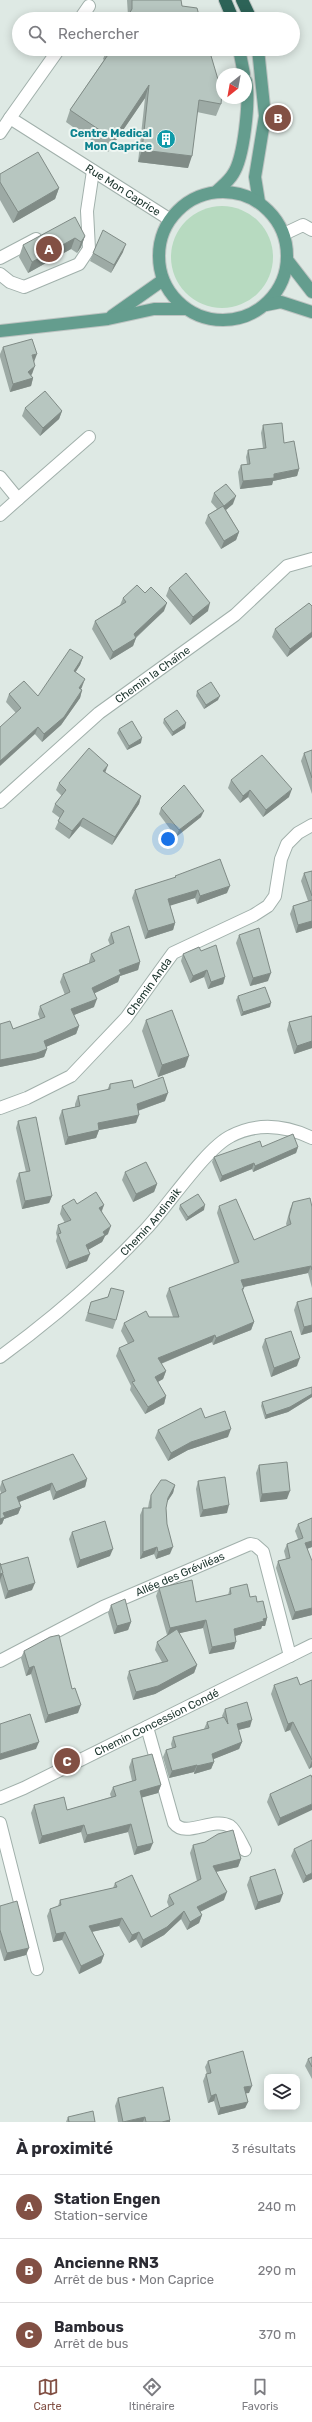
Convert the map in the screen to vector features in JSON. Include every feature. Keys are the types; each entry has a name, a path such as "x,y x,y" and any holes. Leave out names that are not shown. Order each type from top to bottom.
{"highway":[{"path":"225,0 230,12"},
{"path":"233,12 234,0"},
{"path":"242,0 248,12"},
{"path":"251,0 252,12"}],"main road":[{"path":"240,56 243,68"},
{"path":"259,56 265,116 255,176 259,202"},
{"path":"216,192 234,173 240,157 248,104"},
{"path":"216,192 231,192 259,202 274,216 284,234 288,261 285,277 277,292 266,305 252,314 235,320 218,321 186,309 172,296 163,280 158,259 160,238 169,219 182,206 198,196 216,192"},
{"path":"288,261 312,292"},
{"path":"108,319 163,280"},
{"path":"266,305 280,302 312,312"},
{"path":"0,331 108,319 154,309 186,309"}],"street":[{"path":"85,12 89,6"},
{"path":"0,133 54,56"},
{"name":"Rue Mon Caprice","path":"10,118 169,219"},
{"path":"0,274 10,282 24,287 79,264 89,249 87,211 93,171"},
{"path":"74,218 87,211"},
{"path":"284,234 303,225 312,230"},
{"path":"0,258 47,233"},
{"path":"0,515 89,437"},
{"path":"0,477 18,499"},
{"name":"Chemin la Chaîne","path":"0,802 99,713 235,615 287,566 312,559"},
{"name":"Chemin Anda","path":"0,1108 27,1098 71,1076 126,1018 173,953 254,915 268,906 275,896 281,859 287,844 298,833 312,826"},
{"name":"Chemin Andinaik","path":"0,1357 60,1310 119,1257 147,1228 211,1152 230,1136 252,1128 276,1126 300,1132 312,1138"},
{"name":"Allée des Gréviléas","path":"0,1661 103,1607 250,1544 255,1544 263,1552 290,1656"},
{"name":"Chemin Concession Condé","path":"0,1798 312,1645"},
{"path":"147,1727 174,1822 177,1827 183,1829 213,1823 224,1824 231,1827 245,1850"},
{"path":"0,1823 37,1969"}],"green space":[{"path":"222,206 241,210 258,221 269,238 273,257 269,276 258,293 241,304 222,308 203,304 186,293 175,276 171,257 175,238 186,221 203,210"}],"building":[{"path":"132,0 181,0 182,6 197,8 198,12 130,12 132,9"},
{"path":"107,56 211,56 216,73 216,103 199,100 192,156 142,150 149,85 113,139 70,110"},
{"path":"38,152 59,188 18,212 0,182 0,174"},
{"path":"75,217 85,236 81,242 75,238 32,262 23,245"},
{"path":"103,230 126,244 114,265 93,253"},
{"path":"32,339 37,354 32,355 35,366 28,372 33,378 13,384 3,347"},
{"path":"45,391 62,411 43,428 25,408"},
{"path":"282,423 284,443 294,441 299,469 274,474 274,478 243,481 241,465 250,464 248,450 266,448 263,425"},
{"path":"226,484 236,496 224,506 214,493"},
{"path":"223,506 239,532 224,541 208,515"},
{"path":"186,573 210,603 193,617 169,588"},
{"path":"137,585 145,593 151,587 167,603 134,634 136,638 113,652 95,621 126,602 123,598"},
{"path":"309,603 312,606 312,632 290,649 275,629"},
{"path":"70,649 83,657 74,671 85,679 79,688 82,690 64,717 44,734 38,727 0,761 0,727 21,708 9,694 24,681 38,696"},
{"path":"211,682 220,696 206,705 197,691"},
{"path":"177,710 186,723 173,732 164,719"},
{"path":"132,721 142,738 129,746 119,729"},
{"path":"89,748 108,765 103,771 141,796 115,837 83,818 72,831 58,821 64,811 55,804 66,790 59,783"},
{"path":"312,750 312,778 304,753"},
{"path":"262,755 292,789 266,810 250,790 243,796 231,780"},
{"path":"184,785 204,811 179,830 161,808"},
{"path":"220,859 230,886 200,896 198,890 168,899 175,923 148,931 135,890 176,877 175,876"},
{"path":"312,871 312,896 304,873"},
{"path":"312,900 312,921 298,925 293,906"},
{"path":"129,926 140,962 119,970 121,974 92,988 97,999 71,1009 79,1026 44,1041 47,1049 37,1053 0,1060 0,1024 10,1021 13,1029 45,1017 40,1006 70,992 63,974 95,961 91,954 114,943 111,933"},
{"path":"259,928 271,973 253,978 239,935"},
{"path":"216,945 225,977 211,982 207,970 193,976 183,954 199,947 201,951"},
{"path":"265,987 271,1003 243,1012 238,996"},
{"path":"172,1010 189,1056 162,1065 146,1020"},
{"path":"312,1016 312,1041 297,1046 289,1022"},
{"path":"163,1077 168,1093 137,1104 139,1115 98,1123 99,1130 68,1137 62,1110 80,1106 78,1096 110,1089 110,1084 132,1080 134,1088"},
{"path":"36,1117 52,1196 25,1201 19,1173 30,1171 18,1121"},
{"path":"293,1134 298,1147 255,1166 254,1163 222,1176 214,1157 260,1141 262,1147"},
{"path":"146,1162 157,1184 136,1194 125,1172"},
{"path":"96,1192 104,1205 99,1208 111,1226 103,1232 105,1235 86,1245 90,1254 69,1262 58,1234 61,1233 58,1225 71,1220 62,1206 74,1199 77,1204"},
{"path":"198,1194 205,1205 188,1217 180,1205"},
{"path":"310,1198 312,1207 312,1270 311,1266 241,1280 244,1288 242,1289 254,1322 216,1338 215,1335 158,1358 166,1371 155,1377 166,1396 148,1407 132,1382 135,1381 119,1348 134,1341 124,1323 146,1311 149,1317 179,1317 169,1288 239,1262 219,1206 236,1199 254,1240 291,1224 289,1217 293,1202"},
{"path":"111,1288 124,1291 116,1320 88,1313 91,1302 108,1297"},
{"path":"312,1298 312,1325 304,1327 297,1302"},
{"path":"291,1331 300,1358 274,1368 265,1339"},
{"path":"312,1387 312,1394 290,1407 266,1415 262,1402"},
{"path":"201,1408 205,1418 225,1411 231,1429 191,1442 171,1453 158,1430"},
{"path":"73,1454 87,1479 56,1492 52,1483 17,1497 21,1507 3,1513 5,1517 0,1519 0,1494 6,1491 2,1481"},
{"path":"287,1462 290,1491 262,1494 259,1465"},
{"path":"225,1477 229,1505 203,1510 198,1481"},
{"path":"161,1480 166,1480 175,1485 168,1498 166,1508 167,1524 173,1547 158,1552 157,1547 143,1552 143,1508 151,1508 151,1495"},
{"path":"312,1518 312,1541 305,1543 312,1561 312,1608 295,1612 278,1561 290,1558 287,1544 303,1538 298,1524"},
{"path":"105,1521 113,1549 80,1560 72,1532"},
{"path":"28,1557 35,1583 8,1591 0,1565"},
{"path":"0,1563 3,1573 0,1574"},
{"path":"192,1580 196,1602 231,1594 230,1588 247,1584 250,1597 256,1596 257,1602 263,1601 267,1618 263,1619 264,1621 234,1629 236,1642 212,1647 206,1620 170,1628 159,1588"},
{"path":"125,1599 131,1622 117,1626 111,1605"},
{"path":"177,1629 197,1665 158,1686 136,1692 129,1671 168,1661 157,1642"},
{"path":"59,1635 72,1689 75,1688 81,1705 48,1715 34,1666 29,1668 24,1651 50,1637"},
{"path":"297,1677 300,1685 312,1680 312,1760 293,1722 288,1724 274,1685"},
{"path":"247,1702 252,1720 237,1724 242,1742 212,1754 214,1762 172,1771 166,1750 176,1747 173,1737 209,1728 207,1722 224,1717 228,1724 225,1709"},
{"path":"30,1714 39,1742 0,1754 0,1724"},
{"path":"152,1754 161,1785 140,1791 153,1843 137,1847 131,1824 87,1835 84,1825 42,1836 34,1805 64,1797 67,1810 116,1796 113,1787 136,1780 132,1759"},
{"path":"311,1775 312,1804 280,1818 270,1794"},
{"path":"233,1830 241,1859 213,1866 227,1892 197,1907 202,1915 190,1922 184,1911 167,1927 143,1940 139,1932 132,1935 122,1918 89,1926 104,1955 81,1966 65,1932 56,1934 50,1909 61,1905 60,1900 117,1887 115,1883 132,1875 151,1917 174,1904 169,1895 201,1879 193,1845 205,1842 218,1834"},
{"path":"312,1840 312,1873 306,1876 294,1849"},
{"path":"275,1869 283,1894 258,1902 250,1877"},
{"path":"17,1901 29,1948 7,1953 0,1930 0,1906"},
{"path":"243,2051 252,2086 244,2087 248,2102 220,2108 216,2094 211,2096 206,2074 211,2073 208,2061"},
{"path":"312,2057 312,2067 308,2059"},
{"path":"163,2087 170,2120 162,2122 146,2122 145,2117 123,2122 118,2098"},
{"path":"93,2111 95,2122 69,2122 68,2117"}],"place":[{"name":"Ancienne RN3","path":"278,118"},
{"name":"Centre Medical Mon Caprice","path":"166,139"},
{"name":"Station Engen","path":"49,249"},
{"name":"Bambous","path":"67,1761"}]}
